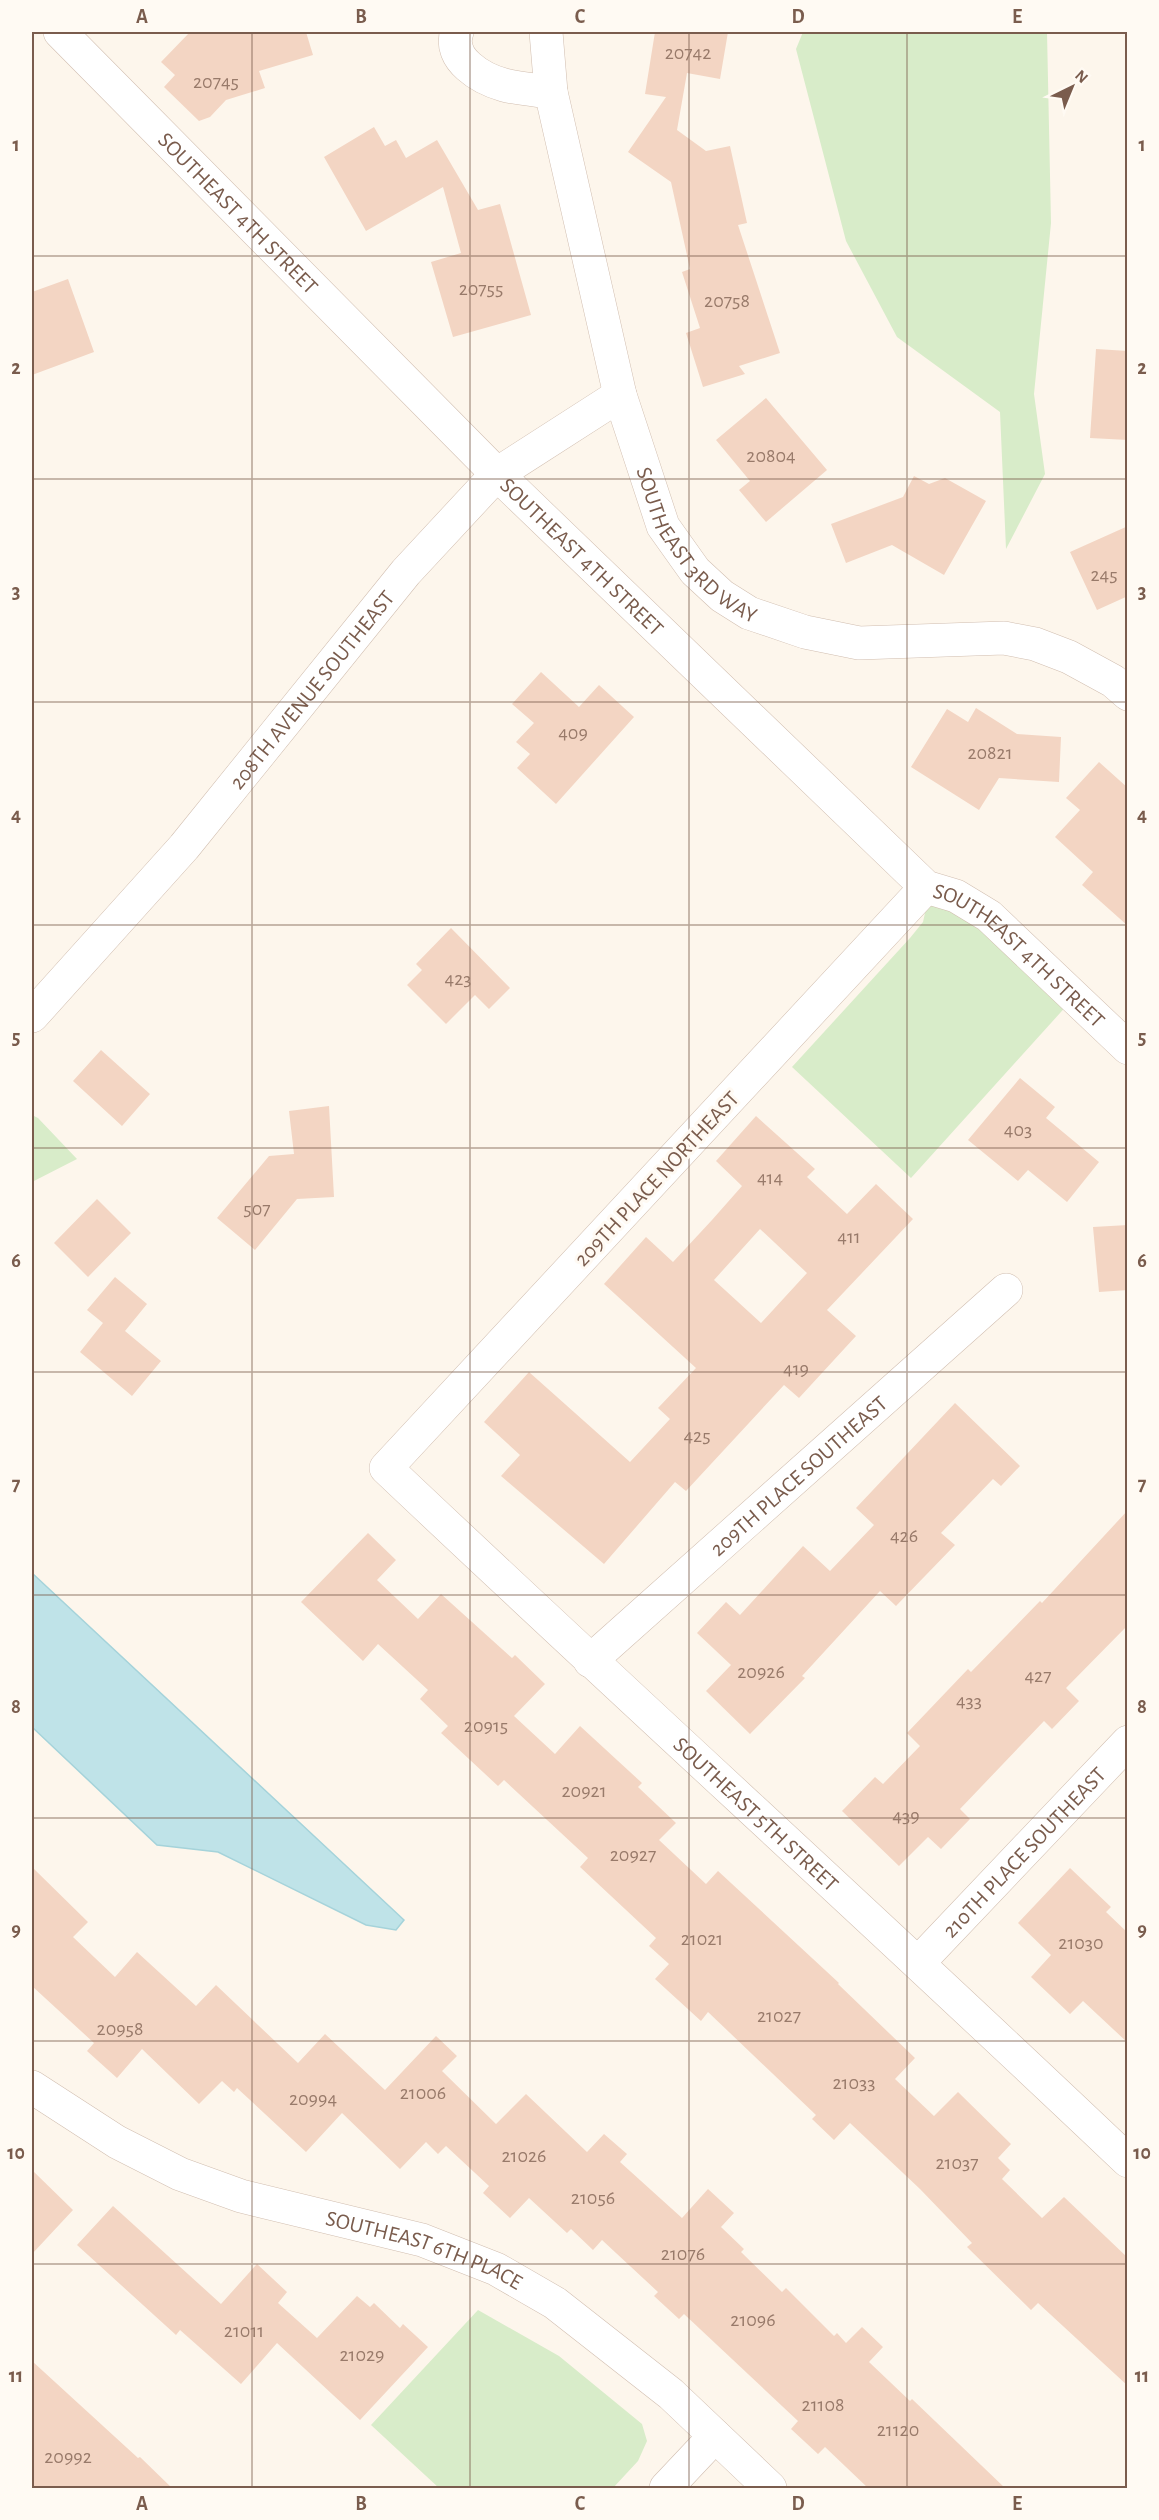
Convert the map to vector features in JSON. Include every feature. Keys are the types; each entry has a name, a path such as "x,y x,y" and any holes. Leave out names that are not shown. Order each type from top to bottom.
{"street":[{"name":"SOUTHEAST 4TH STREET","path":"60,32 497,474 926,887 956,896 989,916 1128,1048"},
{"path":"457,32 457,55 467,66 503,85 551,92"},
{"name":"SOUTHEAST 3RD WAY","path":"546,32 551,92 620,395 663,526 695,571 722,596 748,613 805,632 860,643 1004,638 1035,644 1069,657 1104,676 1128,694"},
{"name":"208TH AVENUE SOUTHEAST","path":"32,1016 184,847 406,572 497,474 620,395"},
{"name":"209TH PLACE NORTHEAST","path":"386,1468 926,887"},
{"name":"209TH PLACE SOUTHEAST","path":"590,1661 1006,1290"},
{"name":"SOUTHEAST 5TH STREET","path":"386,1468 590,1661 919,1962 1128,2160"},
{"name":"210TH PLACE SOUTHEAST","path":"919,1962 1128,1742"},
{"name":"SOUTHEAST 6TH PLACE","path":"32,2087 67,2112 117,2142 180,2174 241,2196 422,2240 496,2269 555,2303 670,2394 770,2488"},
{"path":"666,2488 715,2436"}],"green space":[{"path":"803,32 1047,32 1051,223 1034,394 1045,474 1006,549 1000,412 897,337 846,241 796,49"},
{"path":"927,904 955,909 1070,1002 911,1178 792,1067 910,938 923,922"},
{"path":"32,1115 38,1118 77,1159 32,1182"},
{"path":"478,2310 559,2356 642,2424 647,2441 638,2461 613,2488 439,2488 371,2425"}],"water":[{"path":"32,1573 404,1920 396,1930 366,1925 218,1852 157,1845 32,1727"}],"building":[{"path":"190,32 306,32 313,55 259,71 265,88 226,100 210,117 199,121 164,87 175,75 161,62"},
{"path":"655,32 728,32 720,79 687,73 677,130 706,151 730,146 747,223 738,225 780,353 739,366 745,374 703,387 686,333 700,328 682,272 690,269 671,182 628,152 666,97 645,94"},
{"path":"374,127 385,146 396,140 406,158 437,140 478,210 500,204 531,315 453,337 431,262 461,253 443,187 366,231 324,157"},
{"path":"68,279 94,352 32,375 32,292"},
{"path":"1096,349 1128,351 1128,440 1090,438"},
{"path":"766,398 827,470 766,522 739,490 750,481 716,440"},
{"path":"914,476 929,484 945,478 986,501 944,575 892,545 846,563 831,524 903,497"},
{"path":"1128,526 1128,596 1097,610 1070,552"},
{"path":"541,672 579,707 599,685 634,717 556,804 517,768 530,754 516,742 534,723 512,704"},
{"path":"976,708 1017,734 1061,737 1059,782 999,778 979,810 911,767 947,709 968,722"},
{"path":"1099,762 1128,788 1128,926 1082,885 1093,872 1055,837 1080,810 1066,798"},
{"path":"451,928 510,988 489,1009 475,995 446,1024 407,985 422,970 416,964"},
{"path":"101,1050 150,1094 122,1126 73,1081"},
{"path":"1020,1078 1055,1107 1046,1118 1099,1162 1067,1202 1028,1170 1018,1181 968,1140"},
{"path":"329,1106 334,1197 297,1199 255,1250 217,1218 269,1156 294,1154 289,1111"},
{"path":"756,1116 815,1169 807,1177 847,1214 876,1184 913,1219 827,1310 856,1336 799,1398 784,1385 686,1491 675,1482 604,1564 501,1476 520,1455 484,1422 529,1372 630,1462 670,1419 658,1408 696,1368 604,1284 646,1237 673,1262 712,1220 742,1186 716,1161","holes":["760,1229 807,1273 761,1323 714,1280"]},
{"path":"97,1199 131,1233 88,1277 54,1243"},
{"path":"1128,1225 1128,1290 1099,1292 1093,1227"},
{"path":"115,1277 147,1304 125,1331 161,1361 132,1396 80,1352 103,1323 87,1310"},
{"path":"955,1403 1020,1466 1001,1486 993,1479 941,1533 955,1545 896,1606 880,1591 802,1676 805,1678 750,1734 706,1691 731,1665 697,1633 726,1602 740,1615 803,1546 830,1571 874,1525 856,1508"},
{"path":"1128,1510 1128,1625 1066,1688 1079,1701 1052,1729 1044,1721 960,1809 970,1819 941,1849 928,1837 899,1866 842,1811 875,1777 883,1784 920,1746 907,1733 968,1669 971,1672 1040,1601 1042,1603"},
{"path":"368,1533 396,1560 377,1580 418,1619 441,1594 512,1658 515,1655 545,1684 514,1716 555,1754 580,1726 642,1783 638,1787 676,1823 659,1840 706,1884 718,1871 839,1983 915,2058 895,2079 934,2116 958,2092 1011,2144 998,2158 1010,2170 1002,2179 1042,2218 1064,2197 1128,2258 1128,2386 1038,2303 1031,2310 967,2247 972,2243 920,2189 850,2123 834,2140 812,2119 816,2115 708,2012 701,2021 655,1979 669,1964 649,1946 656,1938 580,1867 588,1858 504,1780 498,1786 441,1733 448,1726 420,1699 428,1690 378,1644 363,1661 301,1602"},
{"path":"32,1867 88,1922 73,1937 115,1977 137,1952 196,2006 216,1985 298,2063 325,2034 385,2090 436,2036 457,2056 442,2071 496,2124 526,2094 587,2152 604,2134 627,2154 620,2162 682,2218 708,2189 734,2213 721,2227 744,2249 741,2252 782,2292 786,2288 834,2336 837,2333 846,2343 862,2327 883,2347 869,2362 910,2401 912,2399 1005,2488 868,2488 825,2447 818,2454 791,2429 798,2421 684,2314 679,2319 654,2296 658,2292 602,2240 593,2250 571,2229 567,2233 529,2198 510,2218 483,2193 489,2186 446,2146 438,2154 426,2142 400,2169 342,2113 306,2152 237,2088 234,2092 222,2081 199,2104 142,2049 117,2078 87,2051 94,2043 32,1986"},
{"path":"1070,1868 1111,1907 1106,1912 1128,1933 1128,2043 1083,2001 1070,2014 1031,1977 1051,1955 1018,1923"},
{"path":"32,2170 73,2210 32,2254"},
{"path":"113,2206 221,2304 257,2264 287,2292 278,2303 317,2338 357,2296 370,2307 374,2303 400,2328 403,2324 428,2347 360,2420 277,2343 241,2384 180,2330 176,2335 77,2245"},
{"path":"32,2361 138,2458 140,2457 172,2488 32,2488"}]}
